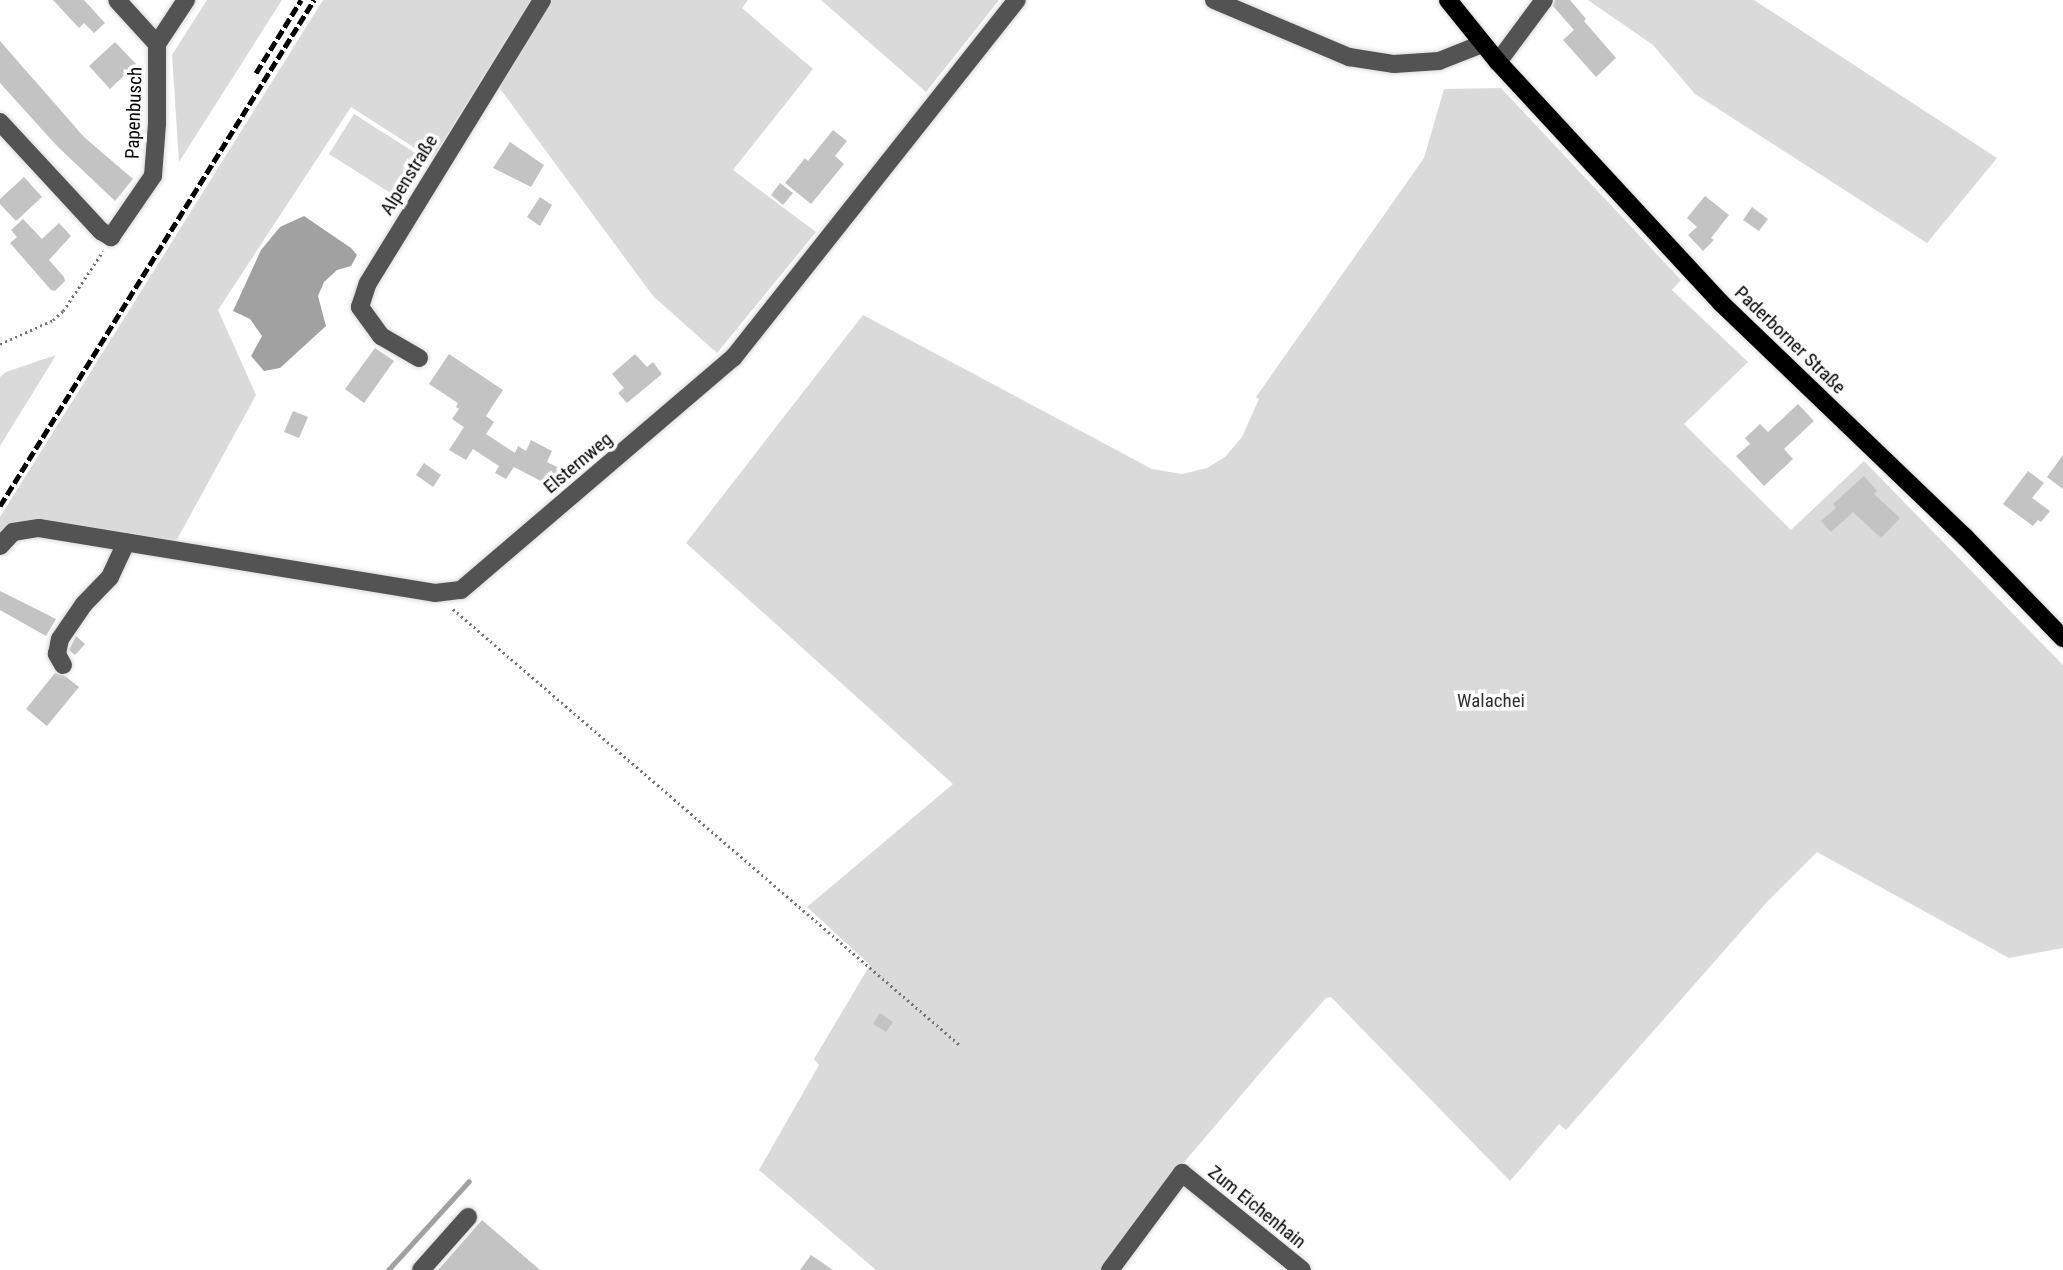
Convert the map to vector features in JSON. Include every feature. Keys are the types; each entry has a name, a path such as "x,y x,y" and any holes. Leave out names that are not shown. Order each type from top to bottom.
{"main road":[{"name":"Paderborner Straße","path":"1448,0 1497,62 1721,303 1965,537 2063,638"}],"street":[{"name":"Papenbusch","path":"111,237 153,176 156,151 157,44 117,0"},
{"path":"157,44 186,0"},
{"name":"Alpenstraße","path":"419,358 381,336 360,307 368,284 542,0"},
{"name":"Elsternweg","path":"0,546 13,532 38,528 435,593 461,590 733,358 1017,0"},
{"path":"1214,0 1349,57 1394,64 1439,61 1482,44"},
{"path":"1497,62 1544,0"},
{"path":"0,121 101,231 111,237"},
{"path":"63,665 57,654 60,639 84,604 110,577 126,542"},
{"name":"Zum Eichenhain","path":"1110,1270 1182,1173 1302,1270"},
{"path":"422,1270 468,1217"}],"path":[{"path":"0,344 53,320 63,311 111,237"},
{"path":"435,593 961,1046"}],"green space":[{"path":"207,0 282,0 179,162 172,55"},
{"path":"323,0 531,0 432,159 351,107 218,310 256,395 174,545 38,523 0,537 0,517"},
{"path":"552,0 748,0 742,8 813,69 733,170 816,232 717,353 653,296 498,86"},
{"path":"821,0 999,0 926,92"},
{"path":"1588,0 1754,0 1997,158 1927,243 1695,94 1653,45"},
{"name":"Walachei","path":"1501,88 1681,280 1672,290 1748,362 1684,424 1791,530 1864,461 2063,665 2063,948 2009,958 1817,852 1767,902 1566,1130 1559,1124 1510,1181 1331,997 1326,998 1157,1194 1100,1270 876,1270 759,1170 819,1065 814,1059 870,965 807,907 953,784 686,543 863,315 1152,469 1182,474 1207,468 1225,457 1242,437 1259,399 1256,397 1424,158 1444,89"},
{"path":"354,114 428,161 403,201 329,154"},
{"path":"56,355 0,446 0,377 6,372"}],"shaded area":[{"path":"304,216 357,255 351,266 337,270 324,282 318,296 326,326 280,368 264,371 251,356 262,336 250,319 233,311 261,250 280,227"}],"building":[{"path":"53,0 84,0 105,23 94,33 84,23 79,28"},
{"path":"1555,0 1570,0 1616,58 1596,77 1563,40 1574,30 1553,6"},
{"path":"0,41 84,137 133,179 115,201 57,146 0,83"},
{"path":"115,42 136,64 110,89 89,66"},
{"path":"833,130 847,141 835,156 844,164 811,204 785,183 805,158 808,161"},
{"path":"510,142 544,165 531,187 493,168"},
{"path":"24,177 42,197 16,221 0,204 0,199"},
{"path":"780,183 793,193 783,205 771,195"},
{"path":"1705,196 1729,215 1711,238 1714,240 1703,251 1688,235 1697,227 1687,218"},
{"path":"540,197 552,205 540,226 527,217"},
{"path":"1752,207 1768,219 1759,231 1743,220"},
{"path":"23,219 42,239 59,223 71,236 49,260 65,281 55,291 51,290 10,243 17,237 11,230"},
{"path":"375,348 394,361 364,403 345,389"},
{"path":"449,354 503,390 486,416 494,422 486,434 515,453 518,446 526,451 531,440 552,451 547,462 565,471 556,489 514,467 506,479 495,473 499,466 473,449 466,460 449,450 464,427 452,419 459,409 456,407 458,403 429,384"},
{"path":"635,354 647,367 653,362 662,374 627,403 618,393 624,388 612,374"},
{"path":"1798,404 1814,421 1784,449 1793,459 1764,486 1736,456 1750,444 1745,438 1760,424 1768,432"},
{"path":"293,411 308,417 299,438 284,432"},
{"path":"2063,455 2063,489 2047,477"},
{"path":"424,463 441,475 433,487 416,475"},
{"path":"2028,471 2044,483 2032,498 2050,511 2041,522 2038,520 2033,526 2003,504"},
{"path":"1864,476 1877,491 1874,494 1900,518 1881,538 1853,512 1831,532 1821,521 1836,508 1833,504"},
{"path":"0,591 56,619 46,636 0,610"},
{"path":"76,636 85,644 75,655 69,650"},
{"path":"55,673 65,676 79,687 47,726 26,709"},
{"path":"880,1013 893,1022 886,1032 873,1024"},
{"path":"482,1220 540,1270 438,1270"},
{"path":"811,1255 833,1270 800,1270"}],"waterway":[{"path":"388,1270 469,1181"}],"railway":[{"path":"256,73 301,0"},
{"path":"0,506 314,0"}]}
